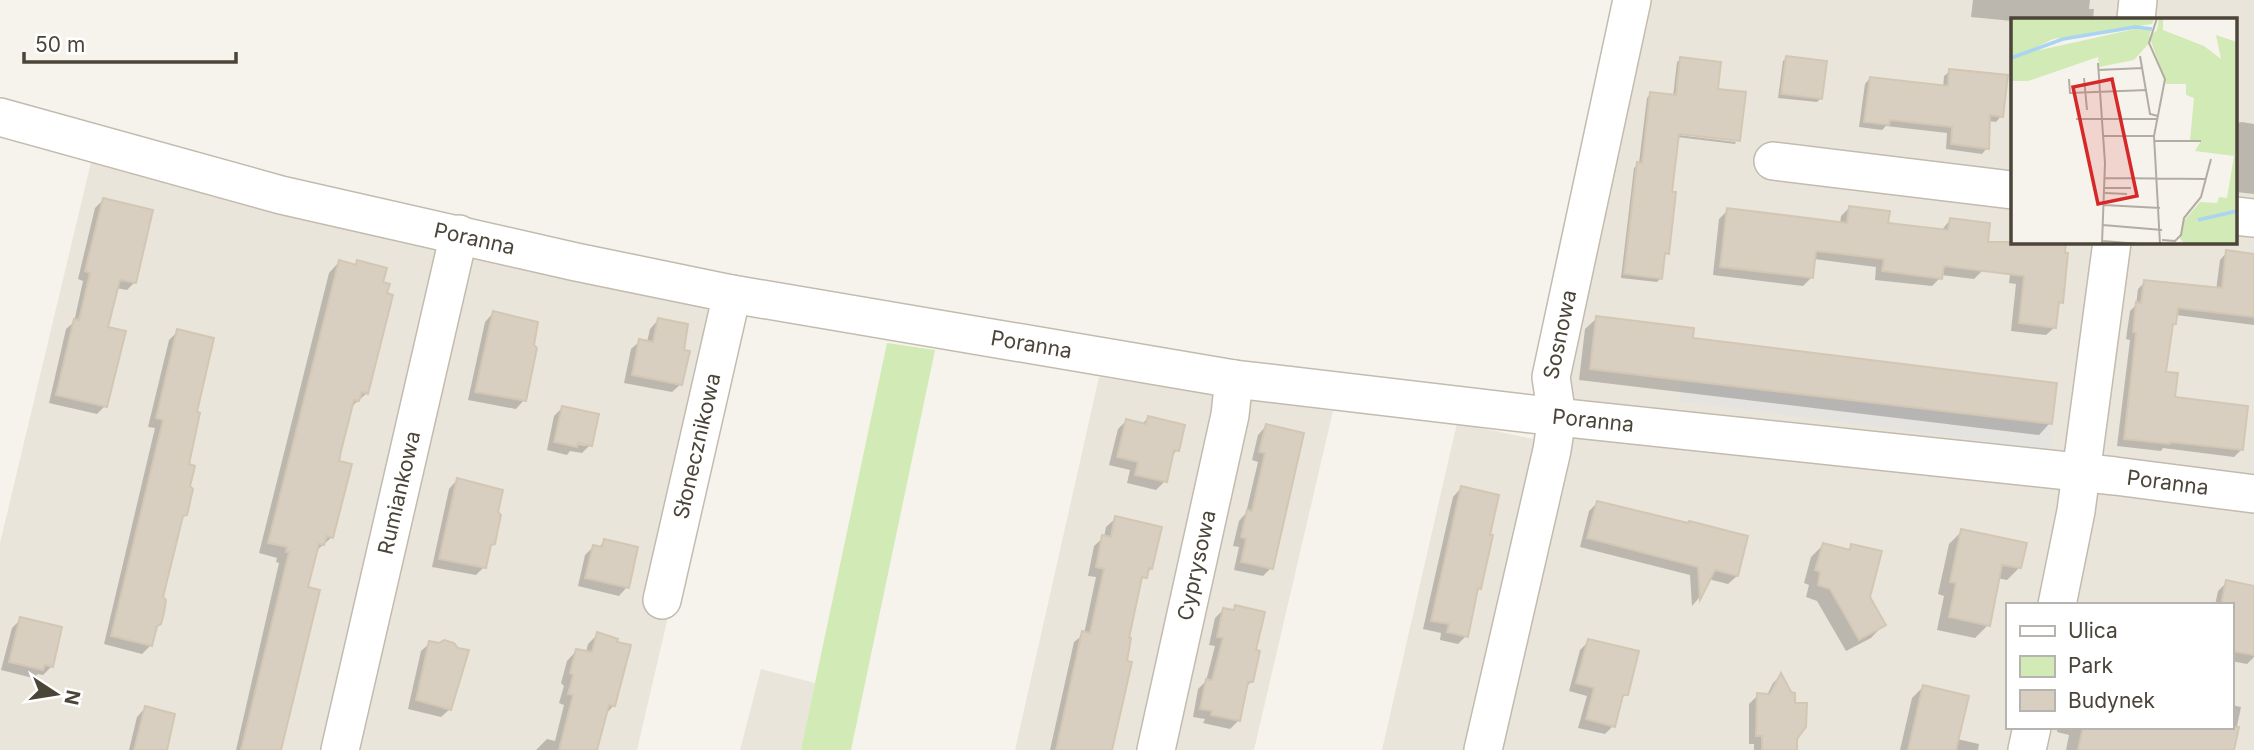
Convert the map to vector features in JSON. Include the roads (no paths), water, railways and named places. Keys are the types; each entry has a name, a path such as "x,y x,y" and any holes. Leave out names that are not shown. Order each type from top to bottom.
{"street":[{"name":"Sosnowa","path":"1483,750 1552,450 1557,417 1551,376 1632,0"},
{"path":"2136,18 2138,0"},
{"name":"Poranna","path":"0,117 281,195 576,262 732,294 1234,379 2254,494"},
{"path":"1773,161 2011,190"},
{"path":"2236,216 2254,218"},
{"name":"Rumiankowa","path":"340,750 459,234"},
{"path":"2057,603 2076,511 2112,243"},
{"name":"Słonecznikowa","path":"662,600 732,294"},
{"name":"Cyprysowa","path":"1156,750 1230,415 1234,379"},
{"path":"2027,750 2032,729"}]}
